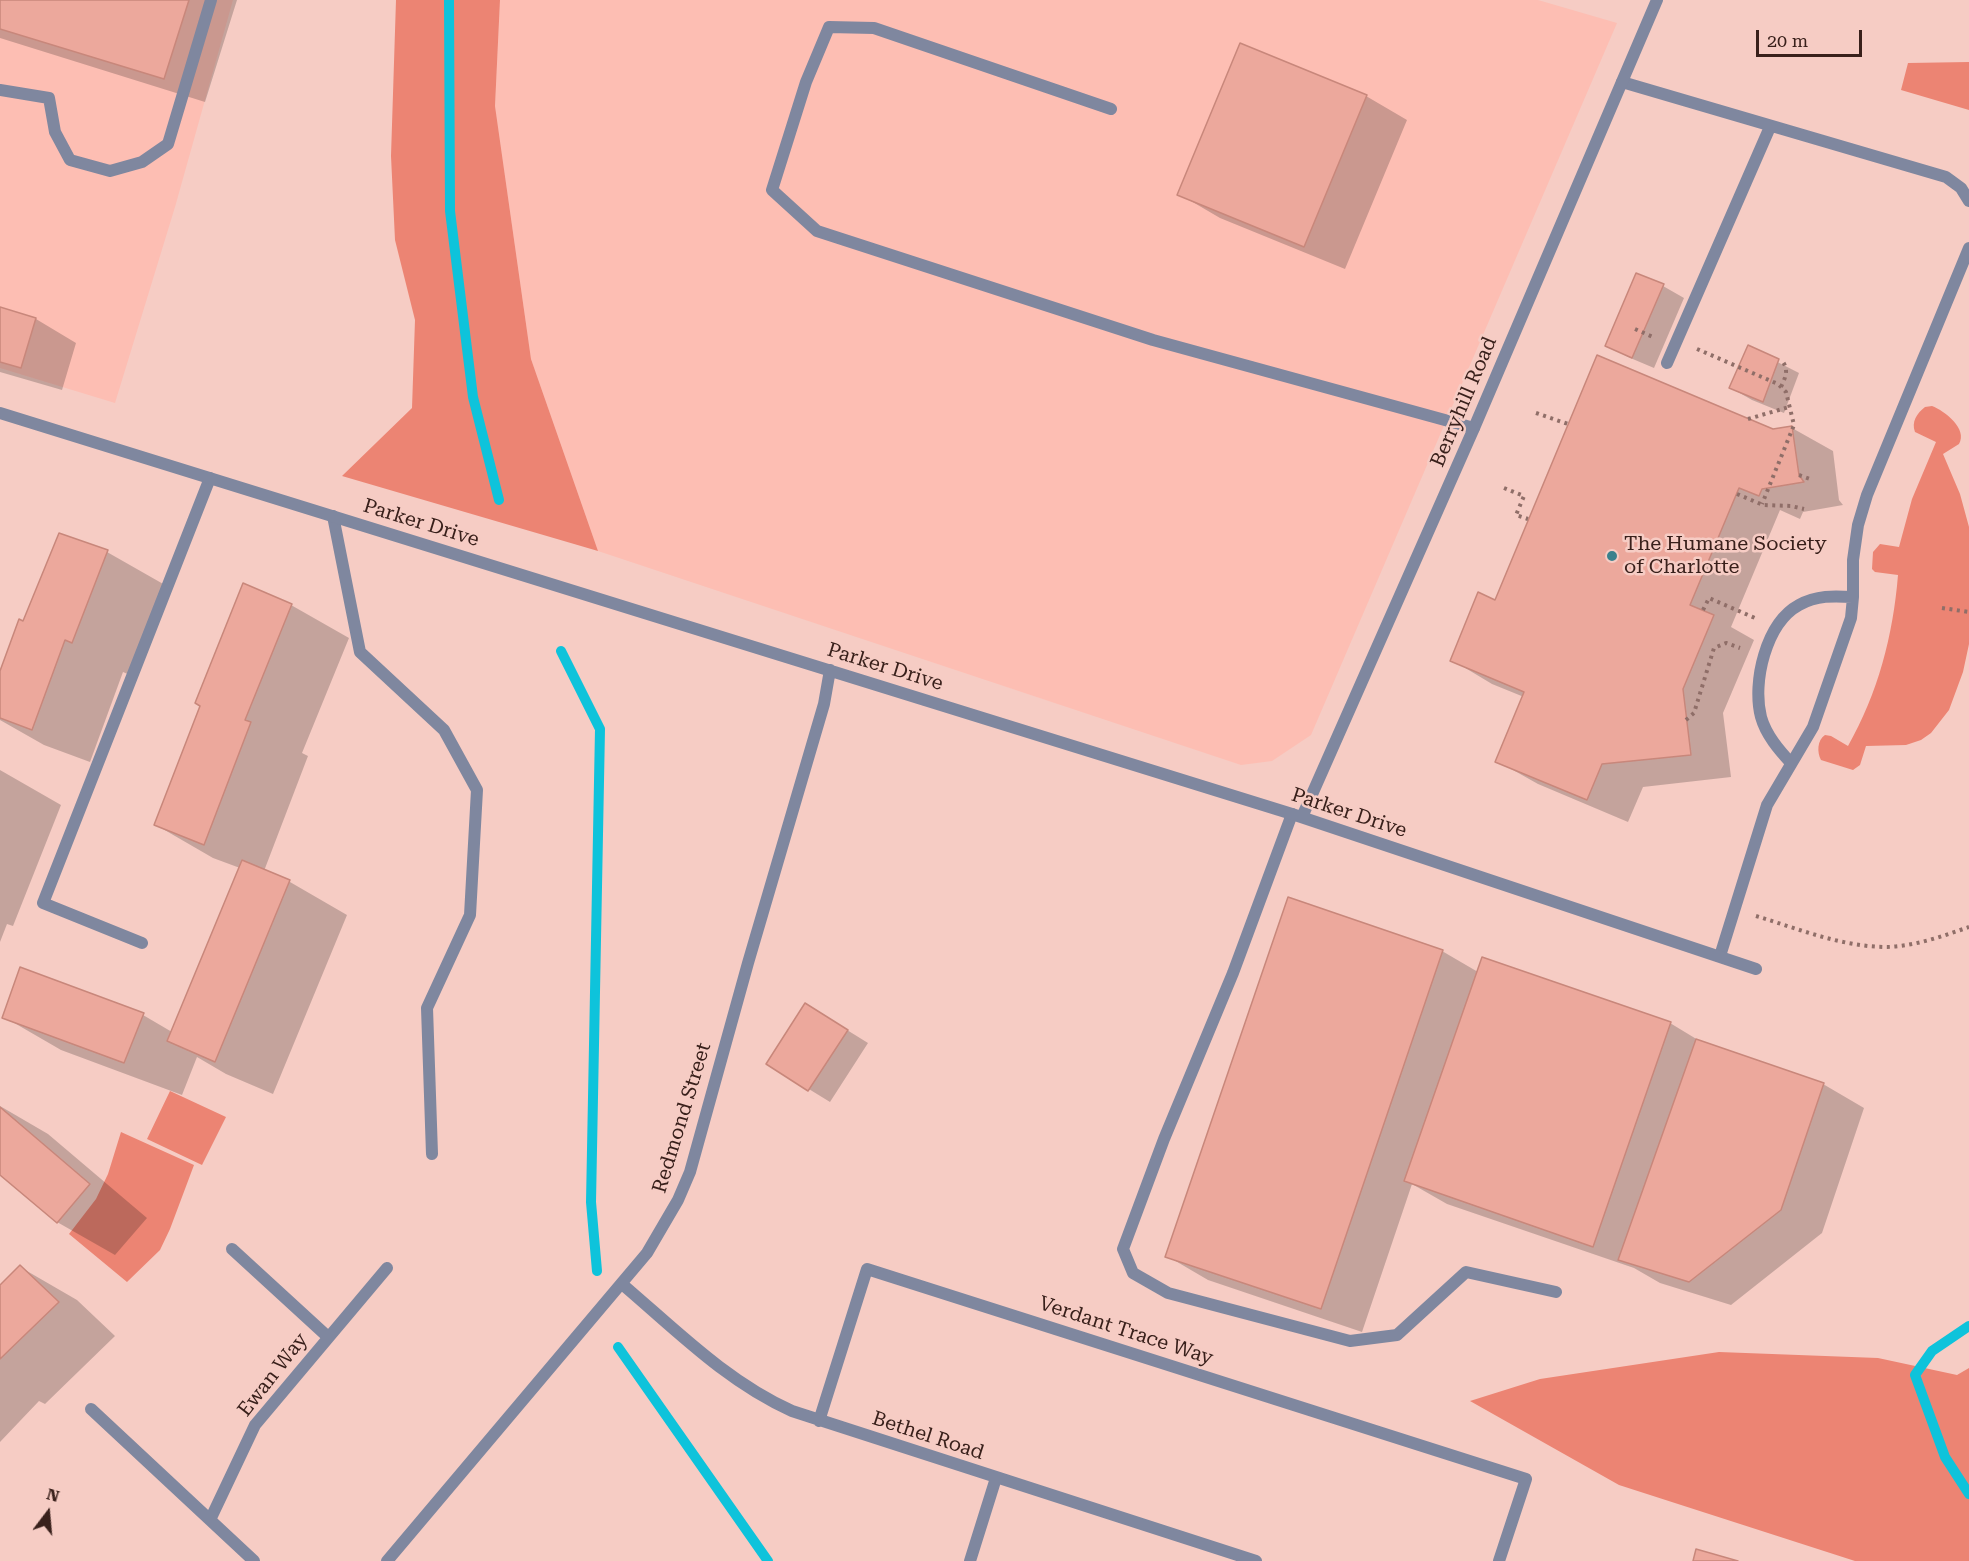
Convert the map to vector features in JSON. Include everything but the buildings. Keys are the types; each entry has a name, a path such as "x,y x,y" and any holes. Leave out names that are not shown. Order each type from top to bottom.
{"street":[{"path":"0,90 49,98 55,132 70,160 110,171 142,162 168,144 211,0"},
{"name":"Berryhill Road","path":"1556,1292 1466,1272 1397,1335 1350,1341 1168,1293 1133,1273 1123,1250 1164,1139 1297,816 1474,428 1657,0"},
{"path":"1111,109 874,28 829,27 806,82 772,190 818,231 1154,340 1474,428"},
{"path":"1622,82 1946,177 1961,188 1969,201"},
{"path":"1667,363 1770,127"},
{"path":"1720,956 1767,805 1813,727 1851,618 1858,525 1868,495 1969,248"},
{"name":"Parker Drive","path":"0,413 1297,816 1756,969"},
{"path":"141,943 43,903 210,478"},
{"path":"333,516 360,652 444,730 477,790 470,915 427,1008 432,1154"},
{"path":"1791,763 1776,746 1761,717 1758,690 1761,663 1768,644 1782,620 1798,605 1824,596 1854,597"},
{"name":"Redmond Street","path":"387,1561 647,1253 678,1200 690,1172 824,704 830,670"},
{"path":"232,1250 328,1337"},
{"name":"Ewan Way","path":"210,1520 255,1425 387,1268"},
{"name":"Verdant Trace Way","path":"819,1422 867,1269 1526,1479 1499,1561"},
{"name":"Bethel Road","path":"622,1284 733,1378 766,1400 819,1422 1256,1561"},
{"path":"92,1409 255,1561"},
{"path":"970,1561 996,1478"}],"path":[{"path":"1635,329 1659,339"},
{"path":"1694,348 1778,384 1786,392 1794,425 1762,504"},
{"path":"1781,387 1787,374 1783,362"},
{"path":"1748,419 1789,407"},
{"path":"1536,413 1568,424"},
{"path":"1799,475 1813,480"},
{"path":"1504,488 1524,496 1516,515 1528,519"},
{"path":"1737,494 1762,504 1804,509"},
{"path":"1703,610 1709,598 1756,619"},
{"path":"1942,608 1969,612"},
{"path":"1686,720 1694,713 1714,648 1726,643 1741,648"},
{"path":"1755,916 1849,944 1888,947 1926,941 1969,927"}],"shaded area":[{"path":"0,0 233,0 175,207 115,403 0,368"},
{"path":"396,0 500,0 495,106 531,359 598,551 342,476 412,408 415,320 395,240 391,156"},
{"path":"500,0 1538,0 1617,23 1311,735 1272,761 1241,765 598,551 531,359 495,106"},
{"path":"1969,62 1969,110 1901,90 1908,63"},
{"path":"1932,406 1954,421 1961,438 1959,444 1943,454 1960,494 1969,527 1969,644 1963,672 1949,710 1931,733 1921,740 1906,745 1866,746 1860,765 1853,770 1821,760 1818,750 1819,743 1825,735 1848,746 1876,685 1888,642 1898,575 1875,572 1872,569 1873,552 1880,544 1899,547 1912,499 1936,442 1915,432 1914,421 1922,409"},
{"path":"170,1091 226,1117 202,1165 147,1139"},
{"path":"121,1132 194,1165 160,1250 127,1282 69,1234 96,1199 108,1174"},
{"path":"1719,1352 1878,1358 1957,1375 1969,1368 1969,1561 1855,1561 1619,1485 1470,1401 1540,1379"}],"waterway":[{"path":"449,0 450,211 473,397 499,500"},
{"path":"561,651 600,729 591,1202 597,1271"},
{"path":"1969,1326 1932,1351 1915,1375 1945,1457 1969,1494"},
{"path":"618,1347 768,1561"}],"place":[{"name":"The Humane Society of Charlotte","path":"1612,556"}]}
